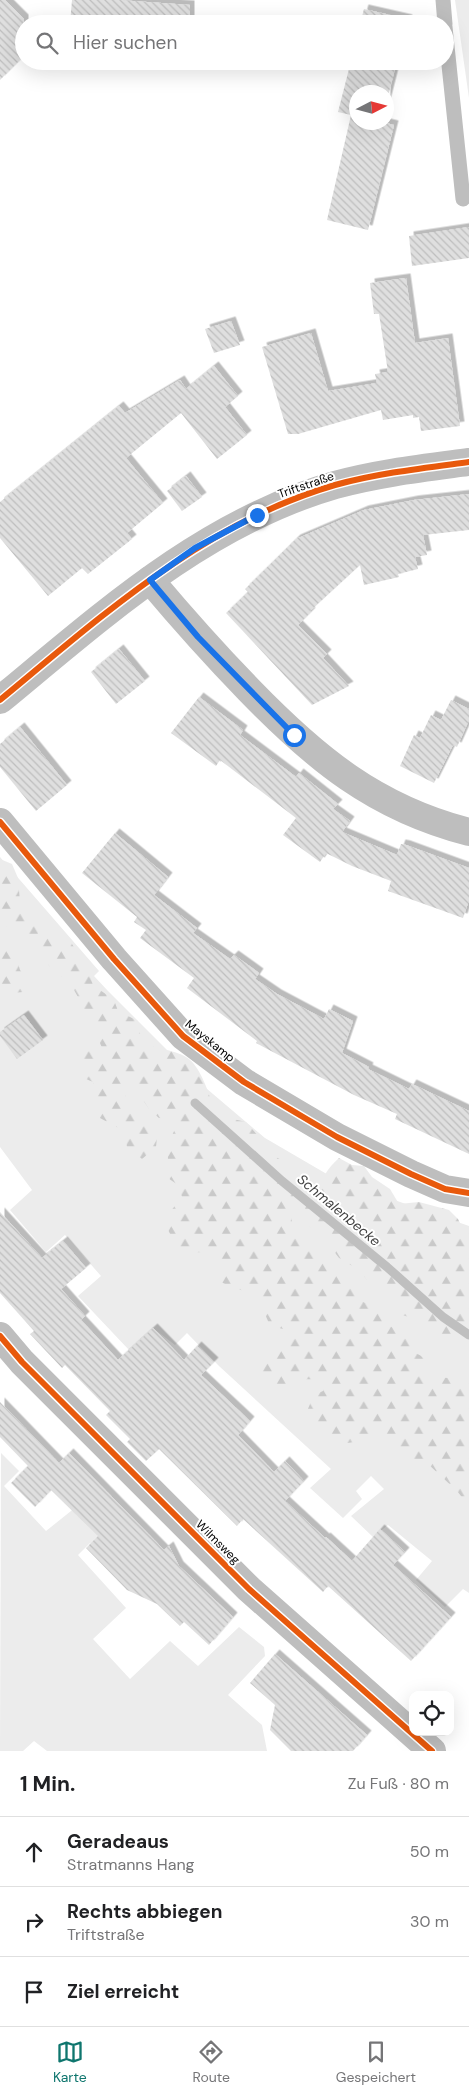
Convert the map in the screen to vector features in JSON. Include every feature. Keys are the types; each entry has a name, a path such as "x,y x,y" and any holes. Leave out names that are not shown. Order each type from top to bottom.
{"street":[{"name":"Triftstraße","path":"0,700 89,627 172,563 219,534 257,515 303,497 364,478 469,462"},
{"path":"150,580 198,637 249,690 294,735 334,769 393,804 424,818 469,832"},
{"name":"Mayskamp","path":"0,822 114,959 183,1036 244,1082 338,1137 445,1189 469,1193"},
{"name":"Wilmsweg","path":"0,1336 22,1362 249,1589 432,1751"}],"lane":[{"path":"442,0 444,15"},
{"path":"450,70 463,198"}],"green space":[{"path":"455,0 469,0 469,98"},
{"path":"0,857 99,971 94,976 108,991 200,1083 265,1138 337,1180 469,1226 469,1593 463,1589 445,1607 416,1580 432,1561 388,1525 373,1537 351,1516 384,1489 371,1476 356,1491 362,1499 343,1518 310,1488 331,1469 219,1366 187,1333 175,1345 153,1328 129,1350 78,1296 101,1276 65,1235 46,1252 10,1210 32,1190 0,1147"},
{"path":"0,859 12,864 18,878 20,902 35,920 38,934 59,935 72,944 89,972 93,985 114,1000 118,1011 138,1021 143,1040 156,1048 181,1054 189,1059 201,1075 213,1108 233,1119 246,1122 260,1138 258,1149 265,1156 276,1157 283,1161 293,1181 293,1200 290,1208 293,1228 316,1250 324,1263 334,1266 340,1271 359,1300 379,1309 385,1323 408,1336 412,1342 410,1352 419,1354 426,1362 426,1375 469,1381 469,1506 457,1491 428,1464 408,1463 399,1453 388,1435 377,1435 359,1441 341,1443 329,1440 309,1425 307,1411 314,1395 323,1391 325,1386 322,1383 310,1379 293,1381 284,1391 268,1388 258,1377 261,1361 264,1357 289,1340 288,1330 270,1326 256,1301 241,1290 220,1281 212,1253 184,1250 172,1237 167,1228 170,1212 182,1197 178,1185 165,1176 168,1160 167,1146 176,1127 177,1119 159,1118 149,1109 136,1090 124,1081 126,1101 158,1127 156,1147 142,1159 127,1147 124,1131 100,1118 97,1112 93,1082 86,1079 78,1067 80,1052 86,1047 96,1056 108,1061 99,1041 95,1022 91,1015 81,1007 70,983 49,966 44,948 11,930 0,920"},
{"path":"0,940 17,960 20,970 29,982 23,992 12,993 0,983"},
{"path":"339,1158 352,1165 364,1166 372,1177 390,1189 399,1204 419,1202 449,1210 458,1219 464,1231 469,1231 469,1345 460,1337 433,1335 430,1330 416,1319 402,1315 398,1302 398,1291 388,1286 375,1287 355,1268 339,1258 330,1239 311,1228 302,1217 309,1198 318,1193 326,1174"},
{"path":"1,1453 19,1471 4,1486 46,1531 91,1495 114,1519 78,1555 126,1608 93,1639 130,1679 170,1641 198,1666 239,1627 264,1647 265,1656 228,1695 262,1725 267,1751 47,1751 34,1741 23,1751 0,1751"}],"building":[{"path":"0,0 5,0 20,15 15,15 15,65 0,80"},
{"path":"72,0 118,0 190,5 190,15 71,15"},
{"path":"364,9 390,15 362,15"},
{"path":"349,70 395,70 391,85 349,85 349,115 338,112"},
{"path":"349,124 349,130 393,130 368,230 327,220"},
{"path":"469,227 469,258 412,266 409,236"},
{"path":"406,278 415,343 448,338 460,426 421,431 419,417 413,418 413,415 383,420 381,410 298,434 288,434 262,347 311,333 328,391 377,383 375,374 388,372 379,314 374,314 370,283"},
{"path":"231,321 240,345 214,353 205,329"},
{"path":"214,366 238,396 225,407 247,435 217,459 181,413 126,458 163,503 127,533 132,539 88,574 82,568 48,596 0,538 0,502 119,406 125,413 180,380 186,389"},
{"path":"186,476 202,497 182,511 167,491"},
{"path":"469,494 469,530 423,535 427,555 415,557 418,569 398,574 399,577 364,585 360,565 310,611 298,625 327,654 323,658 349,686 312,705 226,613 248,592 245,589 296,539 364,510 414,500"},
{"path":"119,649 145,681 116,704 91,672"},
{"path":"199,697 243,730 240,735 296,777 299,773 338,804 333,809 350,821 342,832 397,855 401,844 469,868 469,900 463,918 388,891 391,881 352,866 326,853 320,862 283,835 296,818 220,760 216,766 171,733"},
{"path":"451,700 469,709 469,720 457,747 453,745 434,783 400,766 414,735 420,738 431,715 441,720"},
{"path":"20,727 67,785 36,811 0,767 0,744"},
{"path":"115,833 168,877 154,895 197,928 193,933 230,959 234,955 259,973 255,979 277,994 324,1019 329,1009 353,1021 342,1053 369,1067 368,1069 409,1089 412,1084 469,1111 469,1154 395,1119 397,1114 354,1095 256,1043 257,1041 187,988 194,978 140,938 146,930 134,922 137,917 82,873"},
{"path":"24,1015 43,1040 17,1059 0,1036 0,1032"},
{"path":"0,1212 42,1258 63,1241 86,1268 61,1289 85,1316 81,1320 118,1360 153,1328 184,1360 197,1346 214,1362 201,1375 250,1421 238,1435 274,1472 285,1461 304,1481 285,1501 352,1561 380,1529 405,1552 393,1565 451,1617 411,1661 328,1586 323,1592 243,1519 237,1526 159,1449 146,1461 127,1442 130,1439 106,1415 110,1411 65,1365 62,1368 30,1334 34,1331 0,1293"},
{"path":"0,1402 59,1463 69,1453 164,1550 169,1546 179,1566 233,1617 209,1645 184,1622 180,1626 157,1604 127,1590 86,1548 98,1536 51,1490 35,1507 11,1483 28,1466 0,1437"},
{"path":"275,1654 367,1735 353,1751 291,1751 270,1730 275,1705 250,1683"}],"waterway":[{"name":"Schmalenbecke","path":"195,1103 282,1181 387,1267 443,1317 469,1335"}],"cycle path":[{"path":"0,700 77,636 157,575 199,547 242,523 287,502 335,485 385,474 469,462"},
{"path":"0,822 114,959 183,1036 244,1082 337,1137 445,1189 469,1193"},
{"path":"0,1336 22,1362 249,1589 432,1751"}],"route":[{"path":"257,515 195,548 150,580 198,637 294,735"}]}
